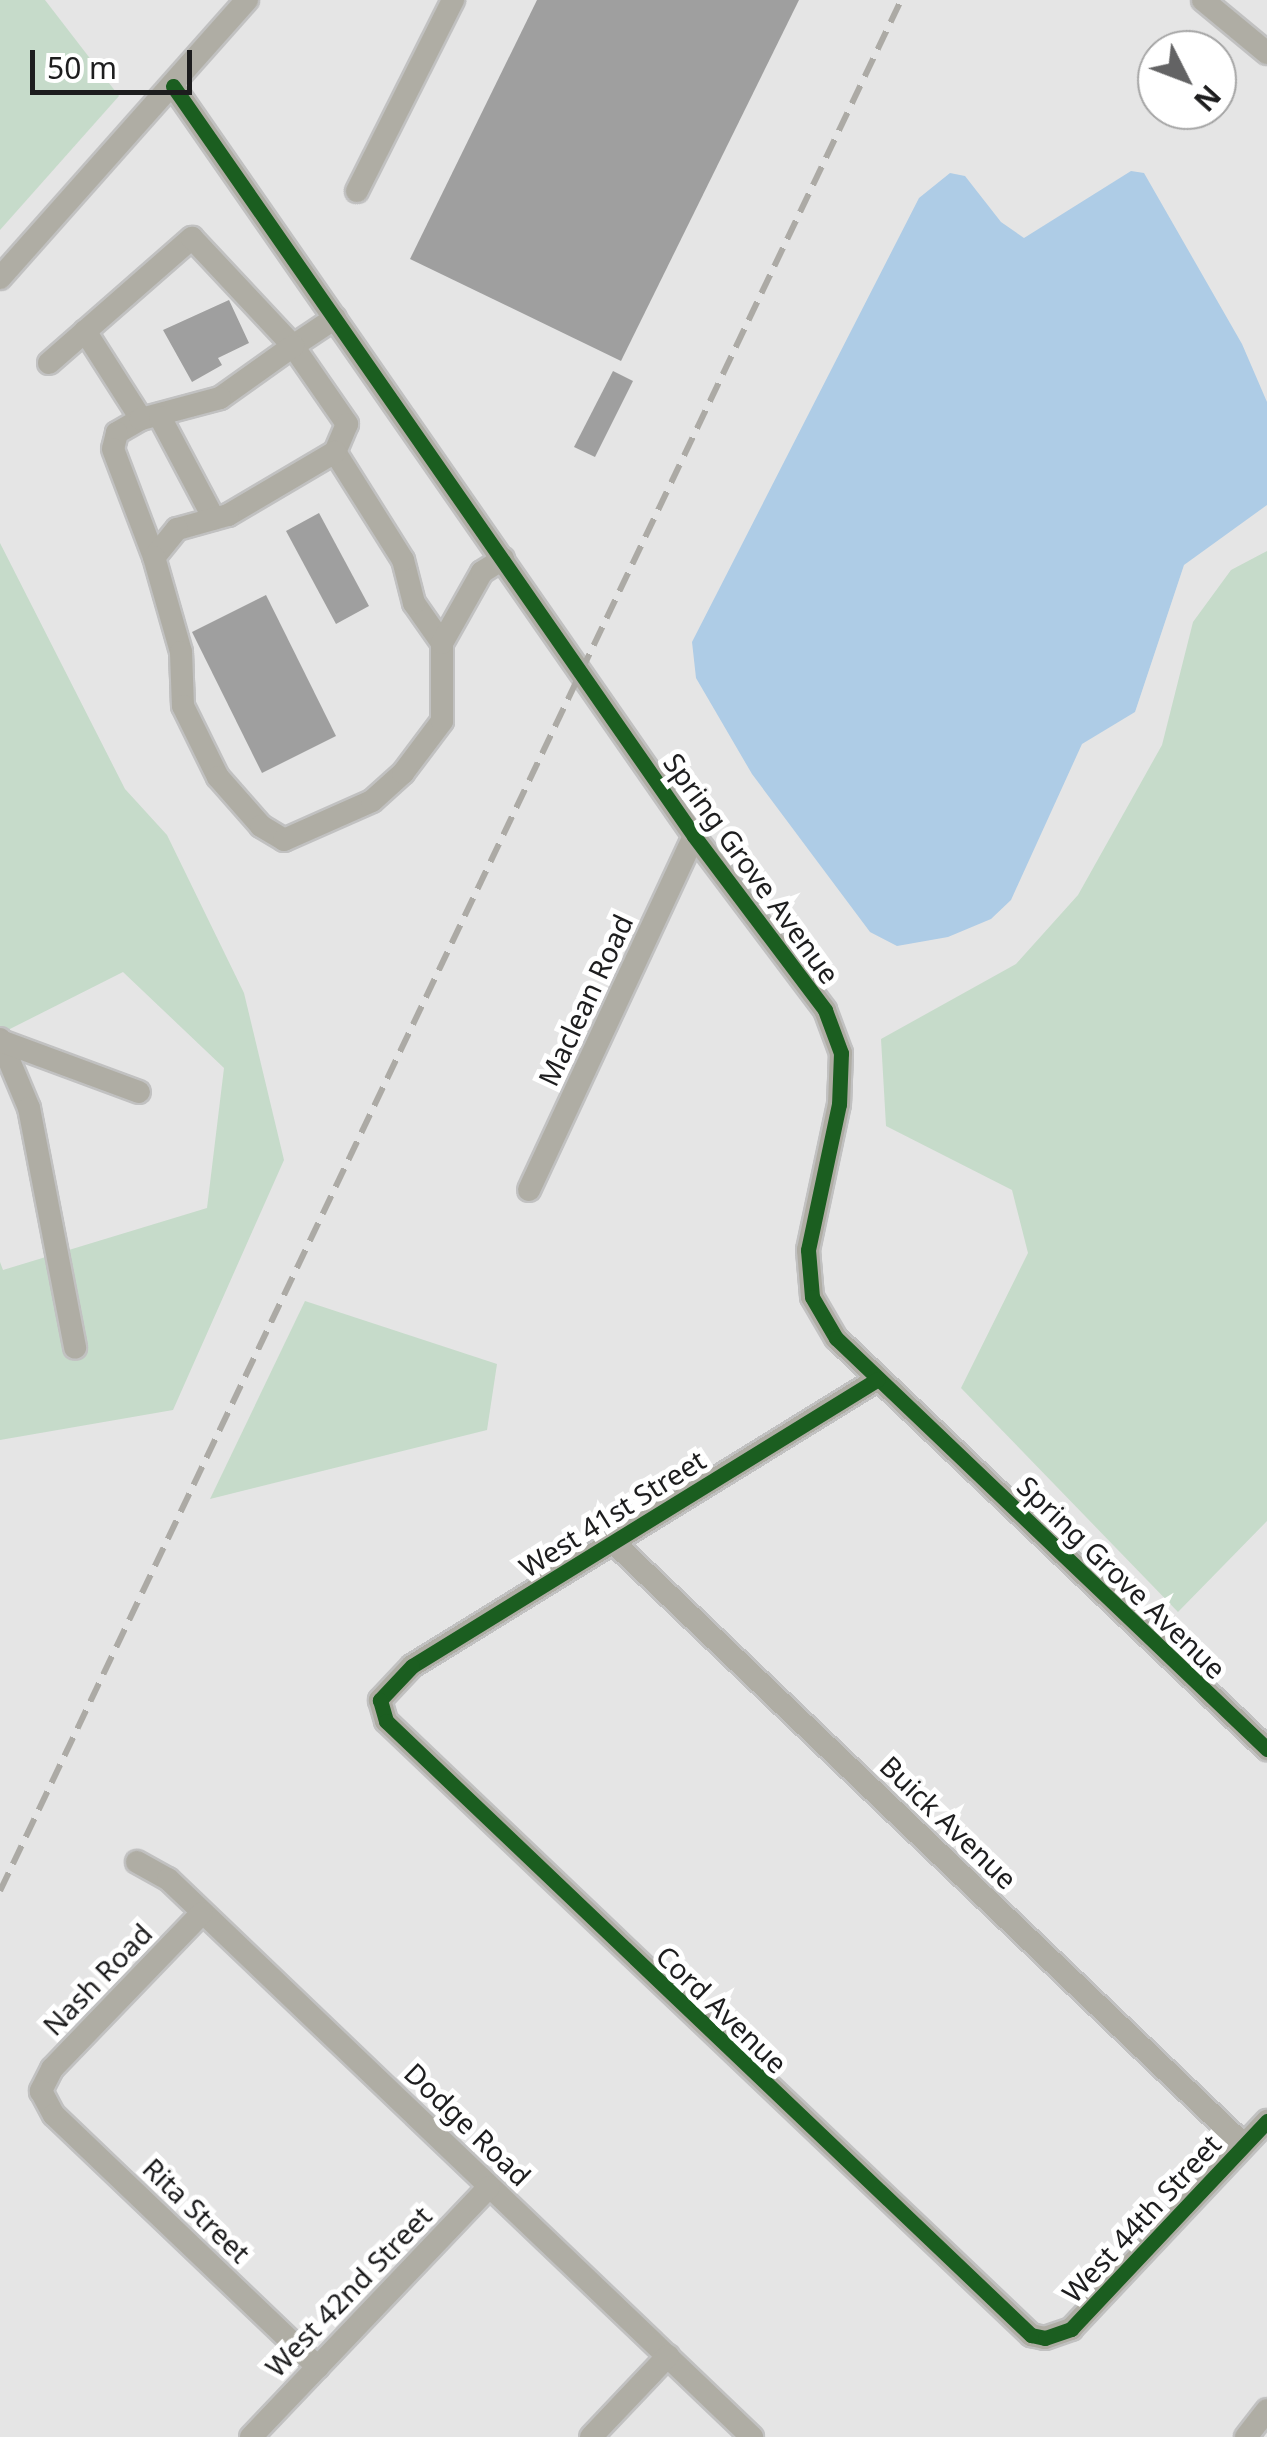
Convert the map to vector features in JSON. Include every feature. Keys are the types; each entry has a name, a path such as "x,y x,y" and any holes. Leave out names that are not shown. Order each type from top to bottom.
{"street":[{"path":"0,278 247,0"},
{"path":"357,192 453,0"},
{"path":"1203,0 1267,53"},
{"name":"Spring Grove Avenue","path":"173,86 694,836 826,1010 840,1053 840,1104 808,1250 812,1297 836,1338 1267,1749"},
{"path":"49,363 192,238 293,346 346,424 336,452 214,519 177,529 154,557"},
{"path":"335,318 249,383 117,433 112,449 154,557 180,652 182,706 218,777 261,826 284,840 372,801 404,773 442,721 442,643 482,572 503,558"},
{"path":"85,332 151,418 214,519"},
{"path":"336,452 402,560 414,603 442,643"},
{"name":"Maclean Road","path":"529,1190 694,836"},
{"path":"0,1040 139,1092"},
{"path":"0,1040 29,1108 75,1348"},
{"name":"West 41st Street","path":"380,1700 412,1666 878,1379"},
{"name":"Buick Avenue","path":"613,1542 1244,2145"},
{"name":"Cord Avenue","path":"380,1700 400,1736 1004,2313 1046,2338"},
{"name":"Dodge Road","path":"137,1862 168,1879 752,2437"},
{"name":"Nash Road","path":"42,2091 52,2069 202,1913"},
{"name":"Rita Street","path":"42,2091 54,2115 318,2367"},
{"name":"West 44th Street","path":"1046,2338 1071,2329 1267,2121"},
{"name":"West 42nd Street","path":"250,2437 490,2187"},
{"path":"591,2437 668,2356"},
{"path":"1246,2437 1267,2410"}],"green space":[{"path":"0,0 45,0 119,96 0,230"},
{"path":"0,543 125,789 167,835 244,993 284,1160 173,1410 0,1440 0,1262 3,1270 207,1208 224,1068 123,972 0,1034"},
{"path":"1267,551 1267,1521 1178,1612 961,1388 1028,1253 1012,1190 886,1126 881,1039 1016,964 1078,895 1162,745 1193,622 1231,570"},
{"path":"305,1301 497,1364 487,1430 210,1499"}],"water":[{"path":"1131,171 1144,173 1242,344 1267,402 1267,505 1184,565 1135,712 1082,744 1011,900 991,919 948,937 897,946 870,932 752,774 696,678 692,642 919,198 950,173 965,176 1001,222 1024,238"}],"building":[{"path":"537,0 799,0 621,361 410,259"},
{"path":"229,300 249,343 218,358 222,365 192,382 163,330"},
{"path":"613,371 633,381 595,457 574,447"},
{"path":"319,513 369,606 336,624 286,531"},
{"path":"266,595 336,736 262,773 192,632"}],"railway":[{"path":"0,1891 901,0"}],"cycle path":[{"path":"173,86 694,836 825,1010 841,1053 839,1104 808,1250 812,1297 836,1338 1267,1749"},
{"path":"878,1379 412,1666 380,1700 386,1721 1031,2335 1045,2338 1071,2329 1267,2121"}]}
